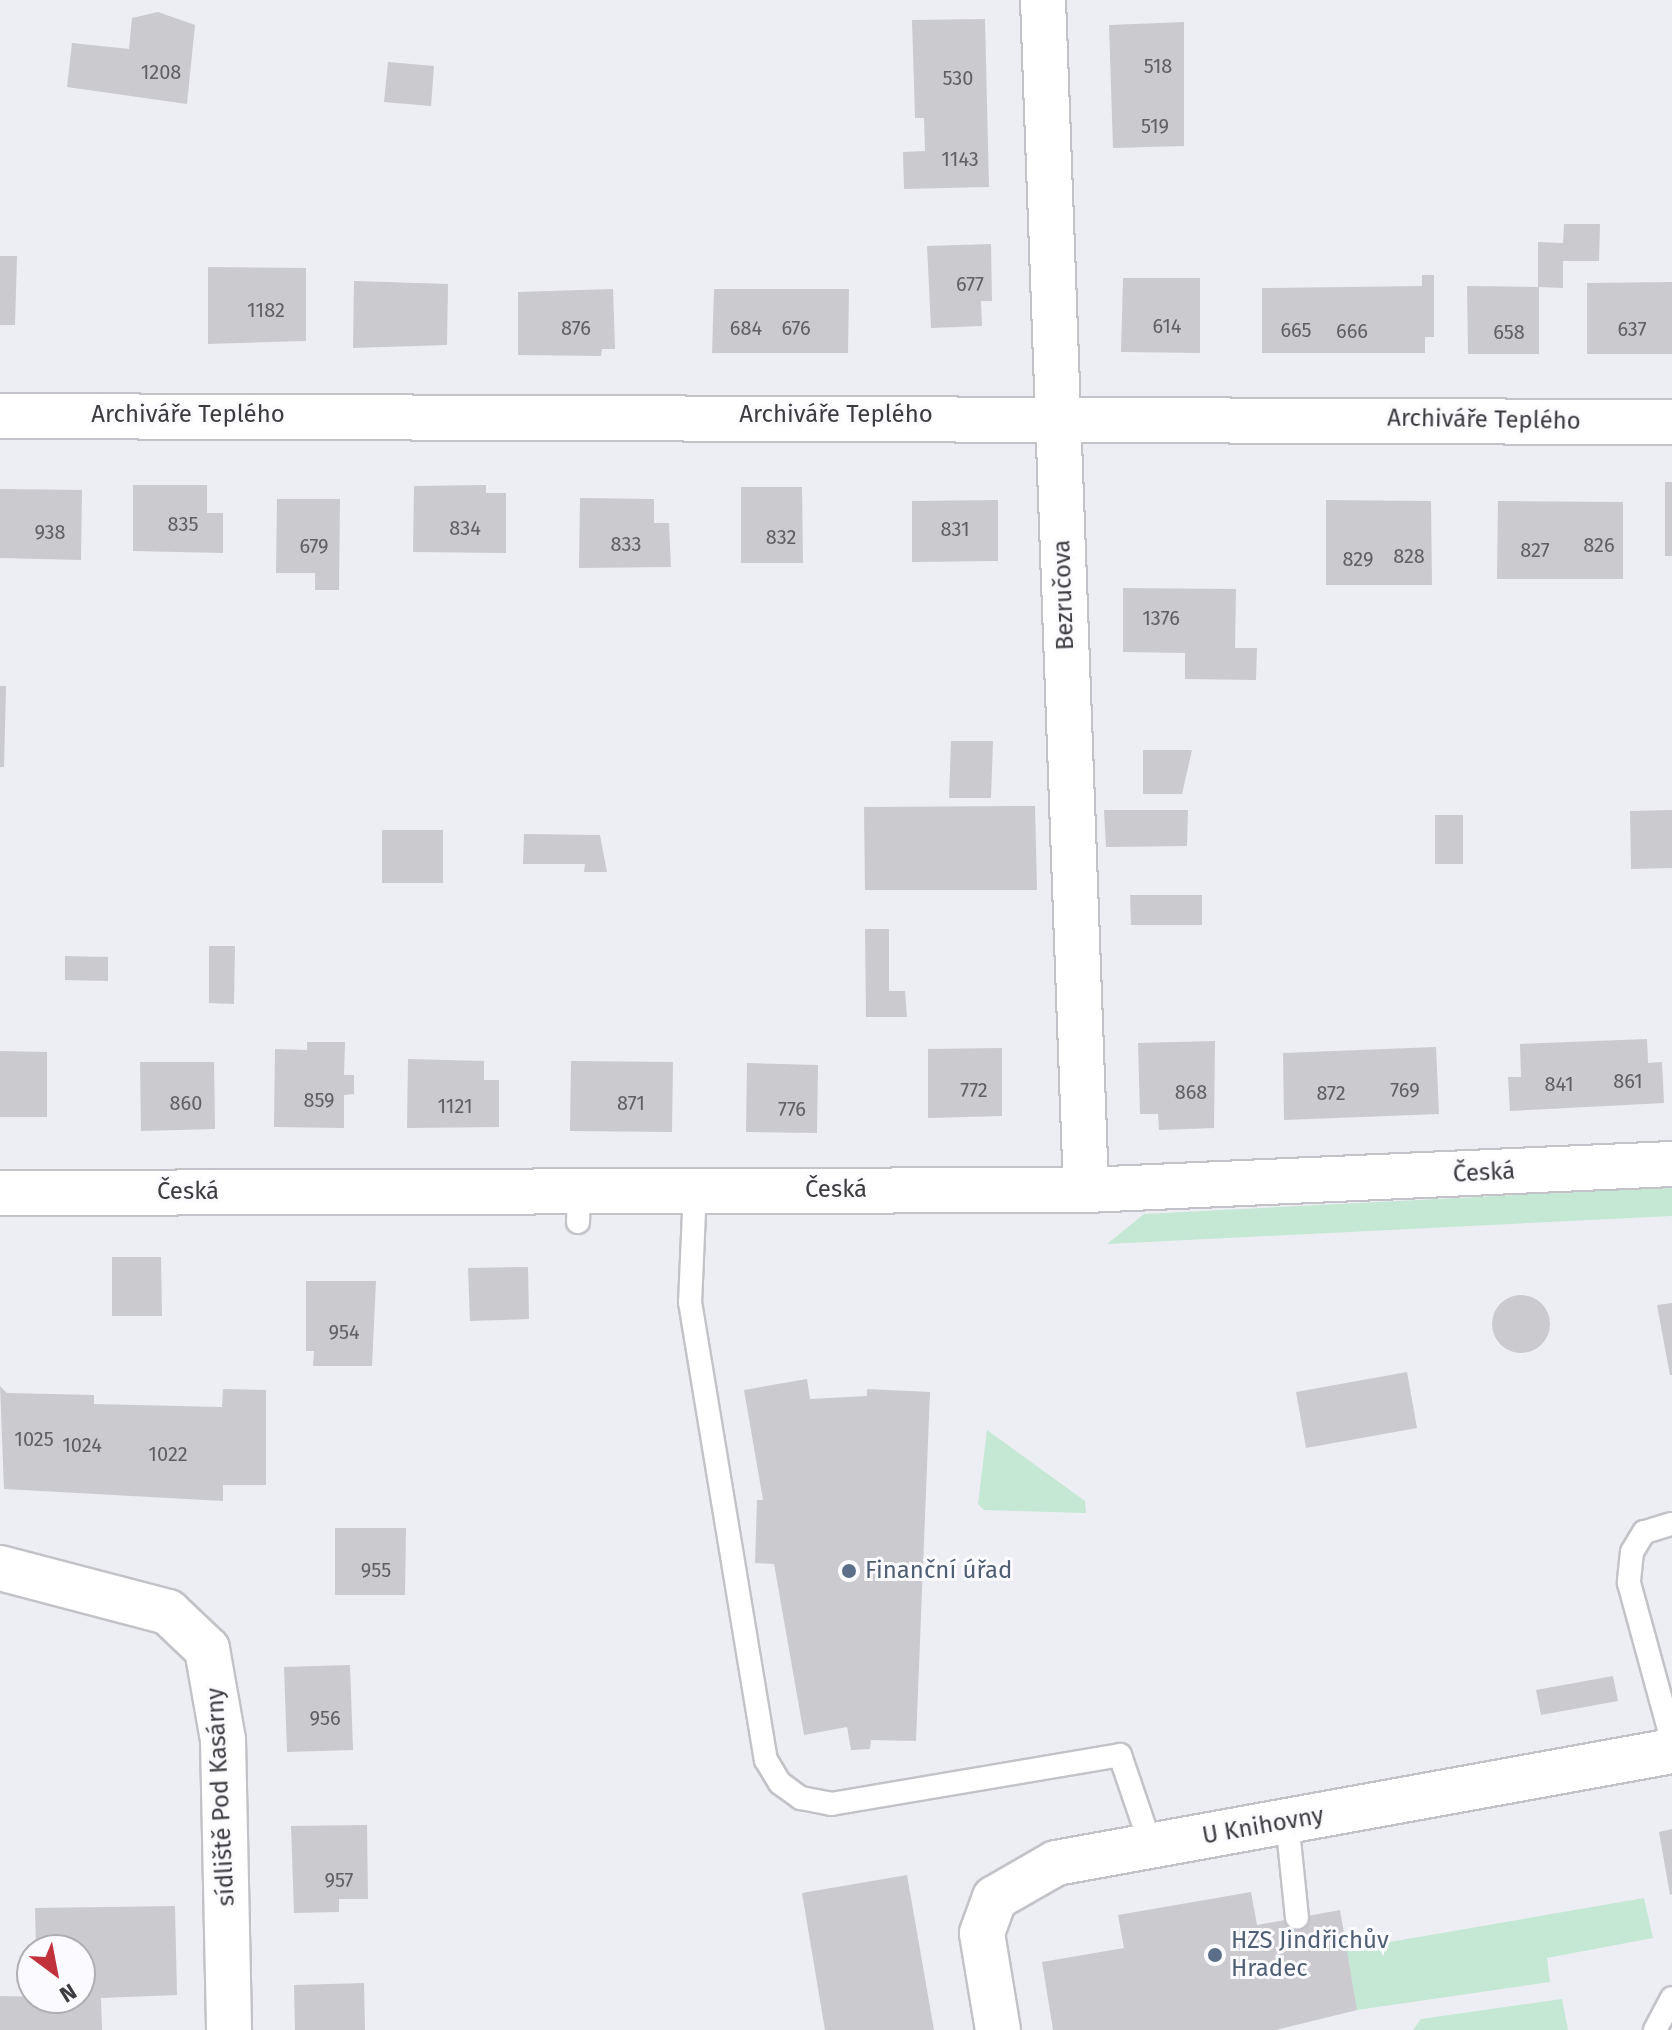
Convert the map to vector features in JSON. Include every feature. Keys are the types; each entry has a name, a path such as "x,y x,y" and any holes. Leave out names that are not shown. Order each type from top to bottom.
{"street":[{"name":"Bezručova","path":"1043,0 1086,1190"},
{"name":"Archiváře Teplého","path":"0,416 1058,415 1672,422"},
{"name":"Česká","path":"0,1193 578,1206 695,1189 1086,1190 1672,1164"},
{"name":"sídliště Pod Kasárny","path":"0,1568 168,1612 207,1649 223,1740 229,2030"},
{"name":"U Knihovny","path":"998,2030 982,1933 995,1898 1056,1863 1287,1821 1385,1818 1672,1751"}],"lane":[{"path":"695,1189 690,1302 766,1760 780,1783 801,1798 831,1804 1120,1755 1151,1846"},
{"path":"1671,1524 1644,1532 1632,1552 1629,1583 1672,1740"},
{"path":"1287,1821 1297,1917"},
{"path":"1655,2030 1672,1998"}],"green space":[{"path":"1672,1187 1672,1216 1107,1244 1144,1214"},
{"path":"987,1430 1085,1501 1086,1513 984,1510 978,1504"},
{"path":"1644,1898 1653,1938 1547,1958 1550,1982 1357,2010 1345,1942 1382,1936 1384,1943"},
{"path":"1562,1999 1568,2030 1413,2030 1421,2019"}],"building":[{"path":"158,12 195,25 187,104 67,87 72,43 129,49 132,18"},
{"path":"985,19 989,187 904,189 903,152 925,151 924,118 915,118 912,20"},
{"path":"1184,22 1184,146 1113,148 1109,25"},
{"path":"388,62 434,66 431,106 384,102"},
{"path":"1564,224 1600,224 1599,261 1563,261 1563,288 1539,287 1539,354 1468,354 1467,286 1538,287 1538,242 1563,243"},
{"path":"991,244 992,301 981,301 982,326 931,328 927,246"},
{"path":"0,256 17,256 15,325 0,325"},
{"path":"208,267 306,268 306,341 208,344"},
{"path":"1422,275 1434,275 1434,337 1425,337 1425,353 1262,353 1262,288 1422,286"},
{"path":"1123,278 1200,278 1200,353 1121,352"},
{"path":"354,281 448,284 447,345 353,348"},
{"path":"1672,282 1672,354 1587,354 1587,283"},
{"path":"613,289 615,349 602,349 601,356 518,355 518,292"},
{"path":"714,289 849,289 848,353 712,353"},
{"path":"1665,482 1672,482 1672,556 1665,556"},
{"path":"133,485 207,485 207,513 223,513 223,553 133,551"},
{"path":"486,485 486,493 506,493 506,553 413,552 414,486"},
{"path":"741,487 802,487 803,563 741,563"},
{"path":"0,489 82,490 81,560 0,558"},
{"path":"580,498 654,499 654,523 669,523 671,567 579,568"},
{"path":"277,499 340,499 339,590 315,590 315,573 276,573"},
{"path":"998,500 998,561 912,562 912,501"},
{"path":"1326,500 1431,501 1432,585 1326,585"},
{"path":"1498,501 1623,502 1623,579 1497,579"},
{"path":"1123,588 1236,589 1235,648 1257,648 1256,680 1185,679 1185,653 1123,652"},
{"path":"0,686 6,686 4,767 0,767"},
{"path":"951,741 993,741 991,798 949,798"},
{"path":"1143,750 1192,750 1182,794 1143,794"},
{"path":"1035,806 1037,890 865,890 864,807"},
{"path":"1104,810 1188,810 1187,846 1106,847"},
{"path":"1672,810 1672,868 1631,869 1630,811"},
{"path":"1435,815 1463,815 1463,864 1435,864"},
{"path":"382,830 443,830 443,883 382,883"},
{"path":"524,834 600,835 607,872 584,872 585,864 523,864"},
{"path":"1130,895 1202,895 1202,925 1131,925"},
{"path":"865,929 889,929 889,991 905,991 907,1017 866,1017"},
{"path":"209,946 235,946 234,1004 209,1003"},
{"path":"65,956 108,957 108,981 65,980"},
{"path":"1647,1039 1648,1063 1662,1062 1664,1103 1510,1111 1508,1077 1521,1077 1520,1044"},
{"path":"1215,1041 1214,1128 1159,1130 1158,1114 1140,1114 1138,1043"},
{"path":"307,1042 345,1042 344,1075 354,1075 354,1094 344,1095 344,1128 274,1127 275,1049 307,1050"},
{"path":"1436,1047 1439,1114 1284,1120 1283,1053"},
{"path":"1002,1048 1002,1116 928,1118 928,1049"},
{"path":"0,1051 47,1052 47,1117 0,1117"},
{"path":"408,1059 484,1061 484,1080 499,1080 499,1127 407,1128"},
{"path":"571,1061 673,1062 672,1132 570,1131"},
{"path":"140,1062 214,1062 215,1129 141,1131"},
{"path":"747,1063 818,1065 817,1133 746,1132"},
{"path":"112,1257 161,1257 162,1316 112,1316"},
{"path":"528,1267 529,1319 470,1321 468,1268"},
{"path":"306,1281 376,1281 372,1366 313,1366 314,1351 306,1351"},
{"path":"1521,1295 1532,1297 1541,1304 1548,1313 1548,1335 1541,1344 1532,1351 1521,1353 1510,1351 1501,1344 1494,1335 1492,1324 1494,1313 1501,1304 1510,1297"},
{"path":"1672,1303 1672,1375 1670,1375 1657,1305"},
{"path":"1407,1372 1417,1428 1306,1448 1296,1392"},
{"name":"Finanční úřad","path":"807,1379 810,1399 867,1396 867,1389 930,1392 916,1741 871,1740 870,1749 851,1750 847,1727 804,1735 774,1564 755,1563 757,1500 763,1500 744,1390"},
{"path":"0,1386 7,1393 94,1395 94,1404 222,1407 223,1389 266,1390 266,1485 223,1485 223,1501 4,1489"},
{"path":"335,1528 406,1528 405,1595 335,1595"},
{"path":"350,1665 353,1750 287,1752 284,1667"},
{"path":"1613,1676 1618,1701 1541,1715 1536,1690"},
{"path":"367,1825 368,1899 339,1899 339,1912 294,1913 291,1826"},
{"path":"1672,1829 1672,1894 1670,1895 1659,1832"},
{"path":"907,1875 934,2030 825,2030 802,1893"},
{"name":"HZS Jindřichův Hradec","path":"1251,1892 1257,1925 1340,1910 1357,2010 1276,2030 1053,2030 1042,1962 1124,1948 1118,1915"},
{"path":"175,1906 177,1995 101,1998 102,2030 0,2030 0,1996 16,1996 16,2014 96,2014 96,1934 36,1934 35,1908"},
{"path":"364,1983 365,2030 295,2030 294,1985"}],"place":[{"name":"Finanční úřad","path":"849,1571"},
{"name":"HZS Jindřichův Hradec","path":"1215,1955"}]}
